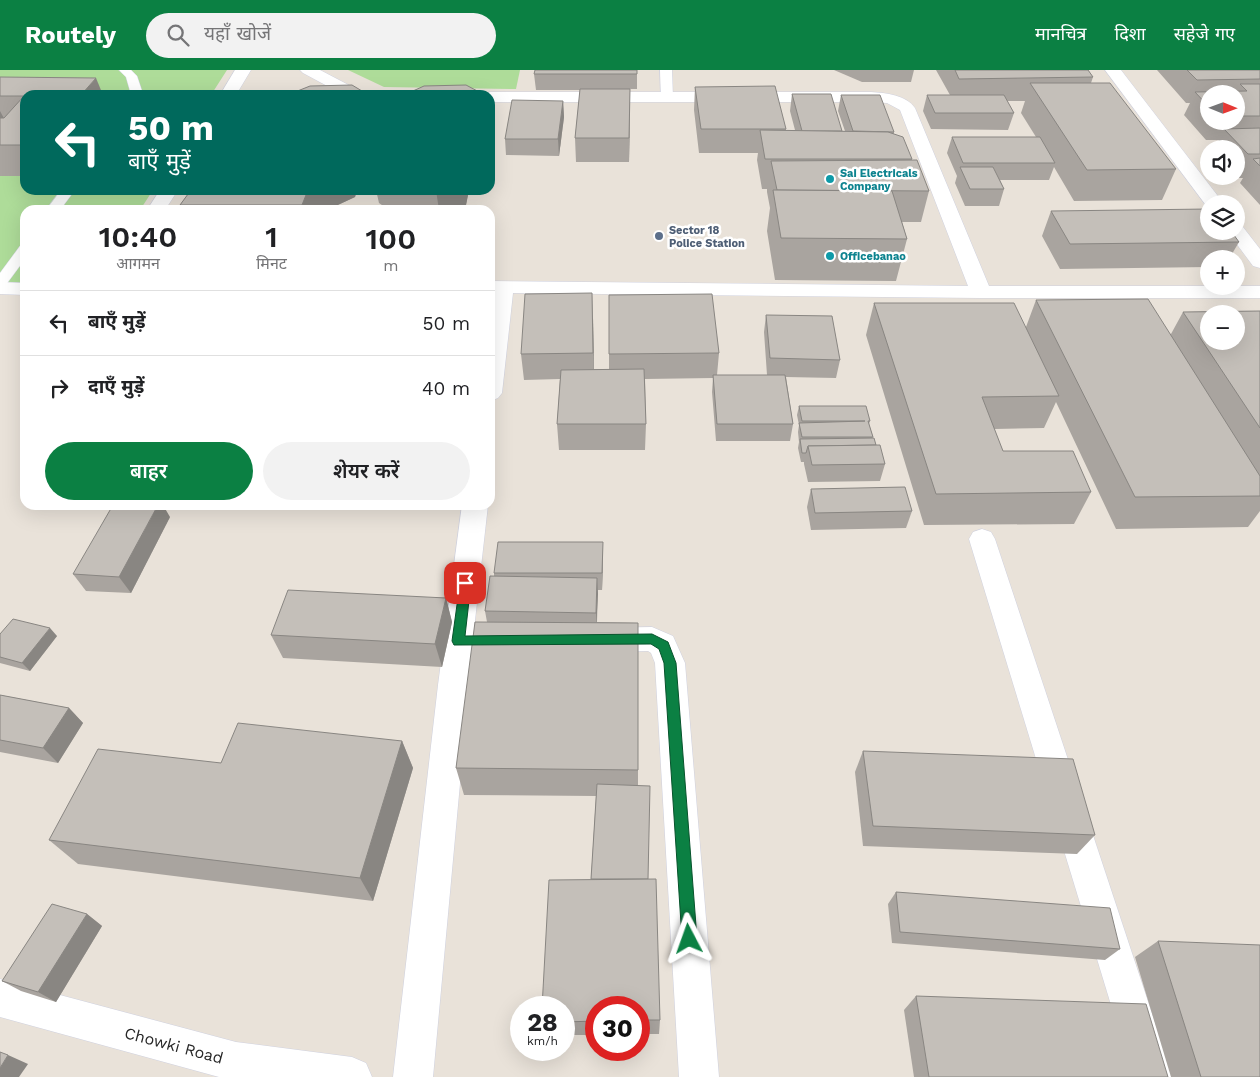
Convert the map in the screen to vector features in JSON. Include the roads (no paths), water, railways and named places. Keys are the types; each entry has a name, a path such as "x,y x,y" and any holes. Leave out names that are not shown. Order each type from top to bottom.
{"street":[{"path":"231,90 243,70"},
{"path":"308,70 346,90"},
{"path":"1113,70 1208,195"},
{"path":"495,97 872,97 889,98 900,102 907,108 981,292"},
{"path":"1243,240 1260,262"},
{"path":"495,317 497,286 981,292 1260,292"},
{"path":"0,288 20,289"},
{"path":"414,1077 458,641 475,510"},
{"path":"982,539 1153,1077"},
{"path":"574,640 652,639 664,645 670,663 699,1077"},
{"path":"458,641 536,640"},
{"name":"Chowki Road","path":"0,998 232,1070 352,1077"}],"lane":[{"path":"125,70 131,76 136,90"},
{"path":"666,70 667,98"},
{"path":"0,282 20,256"}],"place":[{"name":"Sai Electricals Company","path":"830,179"},
{"name":"Sector 18 Police Station","path":"659,236"},
{"name":"Officebanao","path":"830,256"}]}
